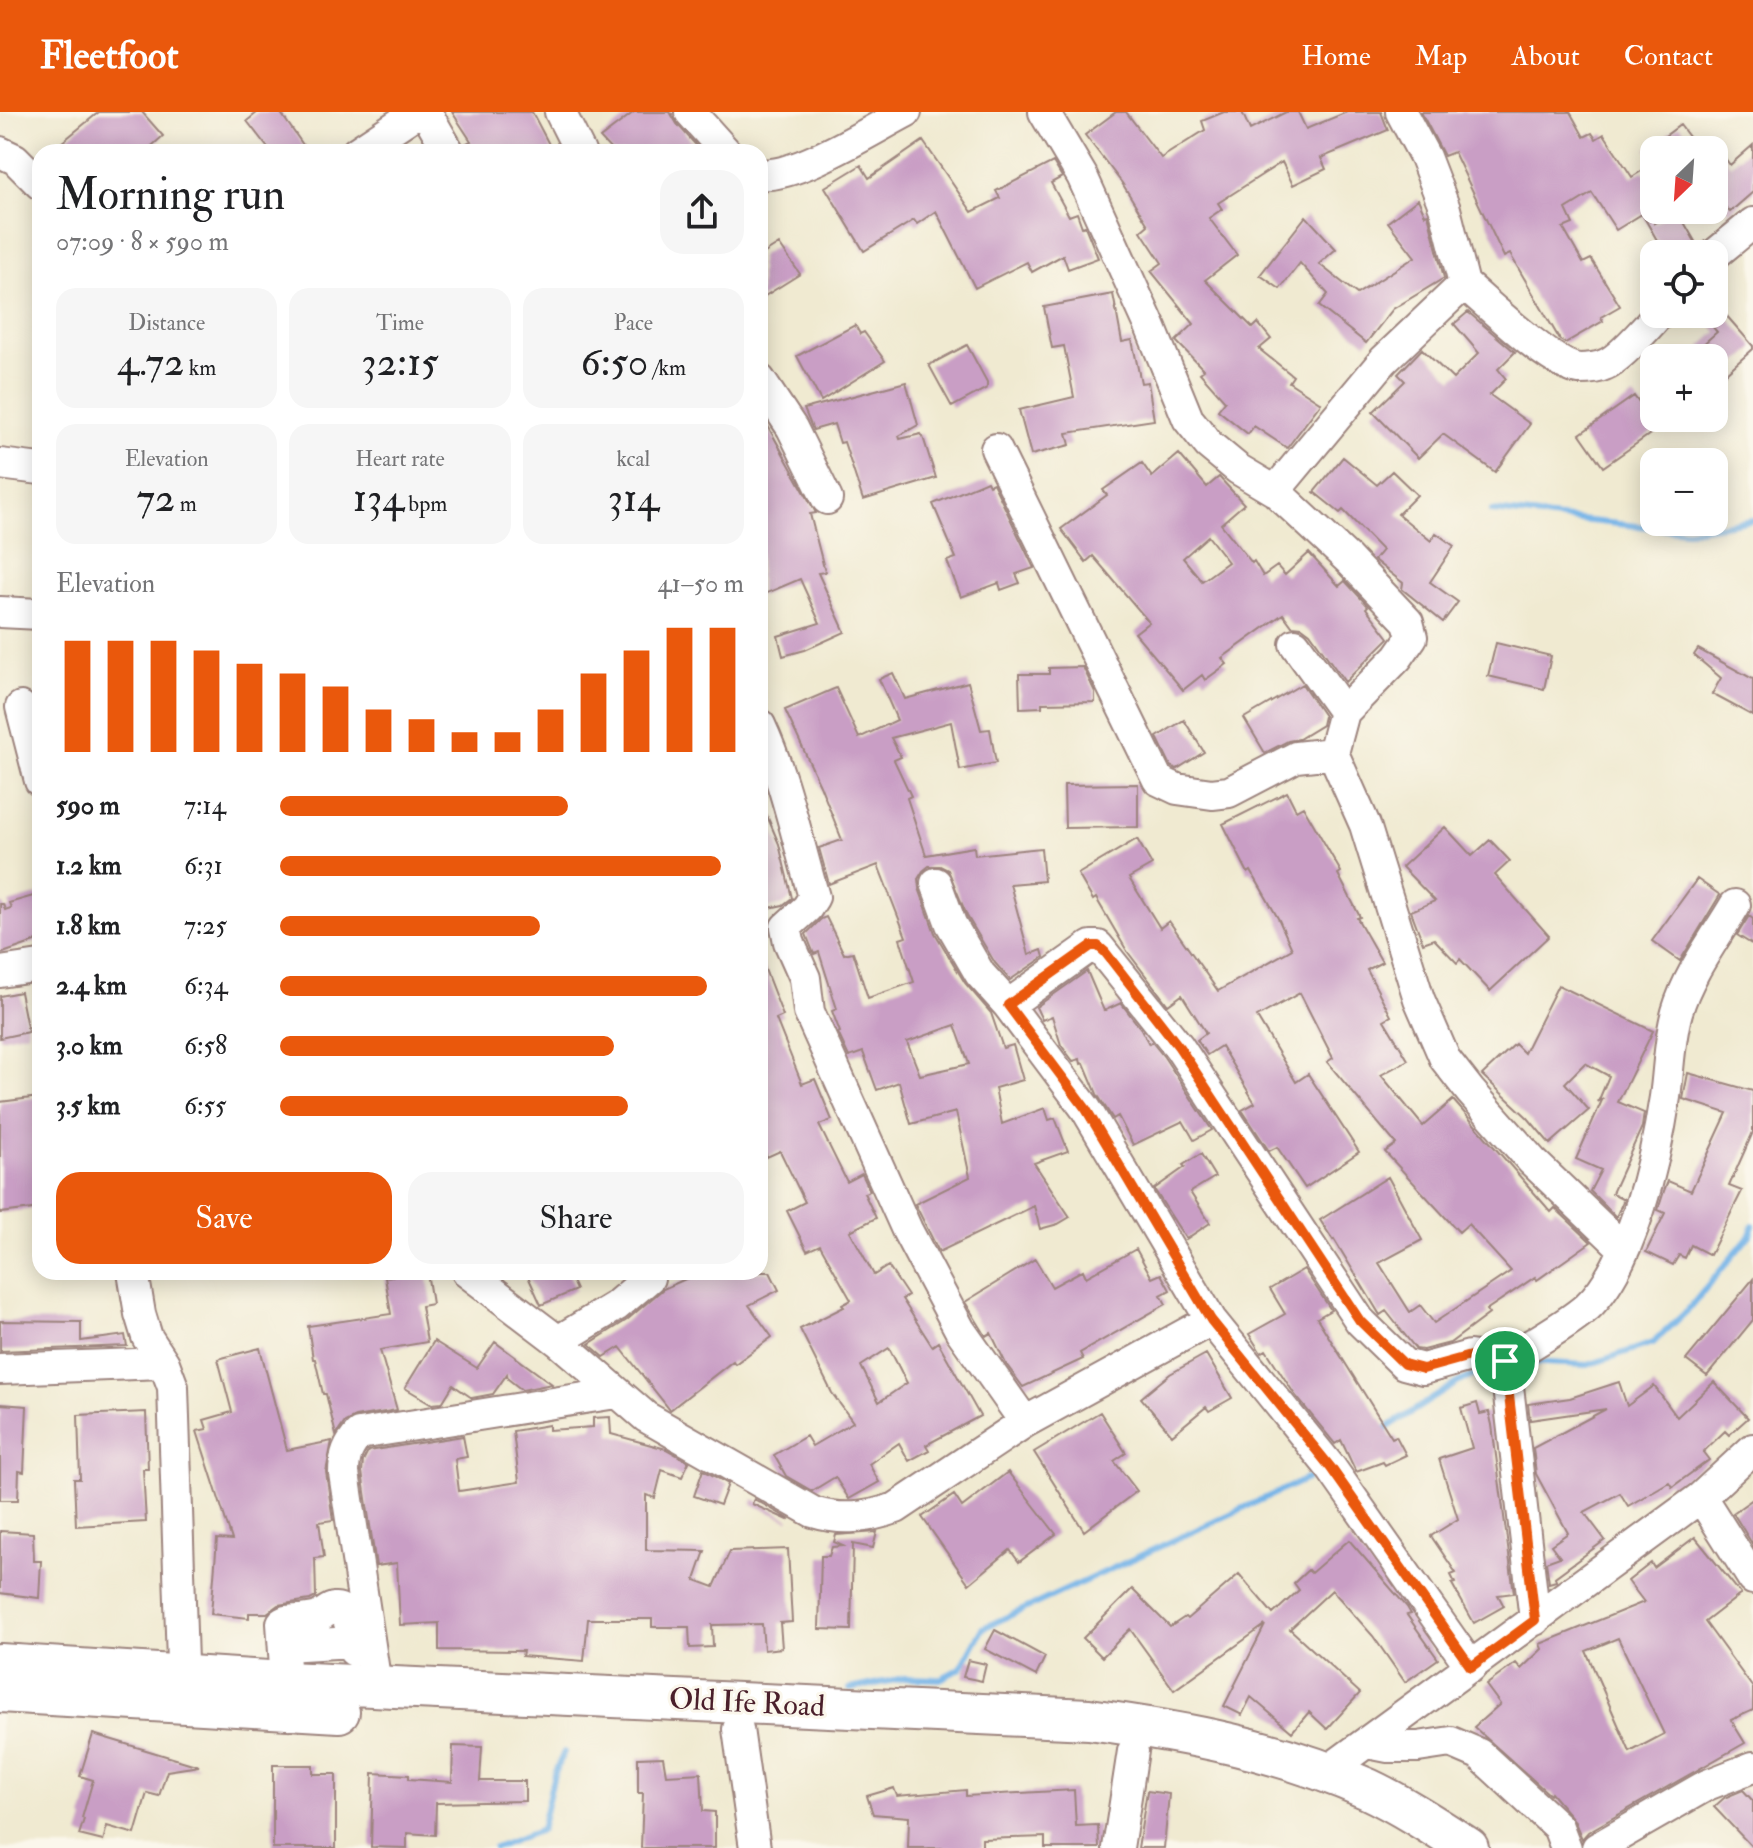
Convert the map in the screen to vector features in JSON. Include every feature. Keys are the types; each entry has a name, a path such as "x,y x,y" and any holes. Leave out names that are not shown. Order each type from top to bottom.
{"main road":[{"name":"Old Ife Road","path":"0,1664 182,1688 738,1729 1089,1719 1154,1728 1242,1746 1326,1772 1370,1791 1468,1848"},
{"name":"Old Ife Road","path":"0,1692 182,1688 285,1664 367,1684 930,1725 1133,1751 1235,1773 1359,1816 1415,1848"}],"street":[{"path":"369,144 417,112"},
{"path":"426,112 444,144"},
{"path":"560,112 576,144"},
{"path":"690,112 719,144"},
{"path":"768,173 787,171 906,112"},
{"path":"1044,112 1088,188 1188,419 1209,445 1238,469 1275,491 1348,559 1408,622 1412,637 1398,657 1344,712 1333,753 1365,825 1419,999 1445,1059 1532,1161 1624,1249"},
{"path":"1401,112 1425,157 1445,209 1464,284 1535,343 1559,361 1577,369 1605,365 1646,328"},
{"path":"0,152 15,159 32,176"},
{"path":"1728,244 1753,223"},
{"path":"1275,491 1384,360 1464,284"},
{"path":"768,392 792,428 827,499"},
{"path":"996,449 1158,780 1177,789 1194,792 1229,792 1296,757 1333,753"},
{"path":"0,464 32,466"},
{"path":"0,612 32,614"},
{"path":"1295,644 1344,712"},
{"path":"21,707 32,750"},
{"path":"768,744 780,773 814,897 786,927 789,942 805,978 809,1012 907,1230 960,1330 1025,1422"},
{"path":"936,883 951,924 980,974 1008,1005 1086,1109 1211,1320 1331,1468 1471,1667"},
{"path":"1008,1005 1091,946 1098,946 1179,1047 1360,1321 1404,1364 1423,1369 1470,1356 1505,1361 1587,1306 1610,1277 1624,1249 1652,1162 1678,1009 1689,983 1735,905"},
{"path":"0,972 32,967"},
{"path":"136,1280 140,1314 147,1337 164,1363 173,1387 182,1688"},
{"path":"478,1280 558,1341 646,1417 813,1512 835,1519 873,1516 896,1508 1025,1422 1211,1320"},
{"path":"558,1341 616,1306 647,1280"},
{"path":"1505,1361 1535,1620"},
{"path":"0,1369 164,1363"},
{"path":"367,1684 344,1473 344,1457 351,1442 359,1434 616,1393"},
{"path":"1326,1772 1701,1497 1753,1449"},
{"path":"1701,1497 1753,1579"},
{"path":"285,1664 352,1642 367,1684"},
{"path":"738,1729 755,1848"},
{"path":"1368,1743 1418,1747 1451,1742 1479,1754 1558,1827 1566,1848"},
{"path":"1118,1848 1133,1751"},
{"path":"1597,1848 1707,1785 1753,1767"}],"building":[{"path":"99,112 142,112 163,136 154,144 60,144"},
{"path":"258,112 280,112 302,144 265,144 247,121"},
{"path":"452,112 532,112 549,144 465,144 471,141"},
{"path":"634,112 670,112 695,144 606,144 600,138"},
{"path":"1116,112 1126,112 1161,158 1205,130 1202,121 1224,112 1242,112 1250,130 1286,112 1298,112 1306,129 1347,112 1381,112 1388,130 1321,158 1326,169 1293,185 1282,162 1218,203 1222,209 1209,218 1237,255 1205,280 1253,328 1258,323 1271,339 1259,349 1293,376 1289,382 1321,403 1287,448 1254,426 1248,434 1218,410 1225,401 1200,373 1204,370 1176,341 1194,324 1151,271 1162,263 1141,231 1148,225 1122,183 1085,135"},
{"path":"1421,112 1570,112 1584,137 1592,133 1596,139 1604,134 1632,177 1640,172 1640,215 1616,230 1592,193 1566,209 1573,224 1563,228 1583,263 1591,259 1620,306 1601,317 1603,321 1565,343 1560,340 1510,254 1504,257 1454,152 1444,156"},
{"path":"1680,125 1688,136 1665,136"},
{"path":"923,141 972,212 1000,198 996,191 1053,162 1062,177 1051,183 1069,216 1077,213 1098,258 1068,269 1063,255 1032,272 1027,262 975,288 936,211 917,224 914,220 864,251 825,187 861,165 869,178"},
{"path":"1753,145 1753,192 1730,212 1728,162 1730,165"},
{"path":"1418,199 1425,215 1428,214 1444,278 1393,309 1366,343 1319,306 1328,294 1300,263 1280,289 1260,275 1306,216 1336,249 1319,264 1357,294 1415,257 1388,222"},
{"path":"1648,224 1685,224 1694,240 1657,240"},
{"path":"779,244 800,274 768,294 768,251"},
{"path":"1113,294 1122,342 1132,340 1141,383 1148,382 1154,420 1067,433 1070,445 1031,455 1019,410 1074,397 1064,346 1052,348 1044,307"},
{"path":"1468,312 1515,352 1498,369 1506,379 1490,395 1530,424 1495,472 1443,434 1418,458 1373,412 1405,381 1398,374 1422,349 1453,379 1479,353 1454,324"},
{"path":"1728,317 1753,346 1728,371 1728,344 1703,344 1717,332 1714,328 1728,328"},
{"path":"855,325 860,334 864,332 885,361 821,401 797,356"},
{"path":"967,345 987,382 987,388 952,407 929,365"},
{"path":"906,382 918,425 899,436 900,439 921,434 936,478 863,500 844,442 840,443 834,424 813,430 804,409"},
{"path":"1634,396 1640,404 1640,432 1653,432 1603,467 1580,434"},
{"path":"768,426 816,513 810,514 825,572 818,573 845,632 783,656 778,636 820,623 800,579 768,593"},
{"path":"1179,454 1207,487 1219,477 1244,504 1221,524 1252,563 1254,561 1263,576 1277,566 1285,575 1309,553 1339,586 1345,581 1368,606 1366,608 1389,638 1345,682 1310,633 1302,627 1292,626 1283,614 1222,658 1227,664 1205,680 1202,675 1183,690 1135,633 1149,622 1093,556 1086,562 1061,529 1107,495 1103,490 1142,463 1152,477","holes":["1208,536 1228,562 1202,581 1183,558"]},
{"path":"1343,457 1377,485 1392,471 1417,495 1398,514 1431,541 1436,533 1454,546 1430,582 1458,602 1443,622 1402,589 1403,583 1374,560 1382,550 1343,510 1340,513 1314,492"},
{"path":"987,481 989,485 993,483 1034,568 1016,574 1020,583 1001,590 999,583 961,597 947,561 956,558 933,504"},
{"path":"1496,643 1551,656 1544,689 1488,676"},
{"path":"1698,649 1753,679 1753,716 1712,694 1721,678 1694,655"},
{"path":"1083,667 1095,692 1095,702 1042,703 1042,707 1020,708 1019,674 1049,674 1049,668"},
{"path":"893,673 905,699 968,682 981,730 990,729 996,763 960,770 951,722 891,738 901,757 894,760 911,796 907,798 926,855 974,847 975,855 1041,848 1044,881 1010,884 1029,955 1042,950 1044,957 1010,980 995,963 967,916 948,870 929,866 918,879 935,933 965,983 991,1013 1003,1048 1013,1045 1023,1080 995,1088 1002,1124 1045,1108 1049,1120 1055,1118 1068,1151 1034,1163 1070,1217 1040,1229 1034,1206 939,1252 915,1204 970,1177 956,1112 911,1124 899,1082 877,1090 863,1052 849,1057 838,1033 832,1011 837,1009 819,952 814,954 806,934 826,917 844,954 853,952 868,998 914,982 900,939 906,937 878,865 829,884 819,848 842,840 785,710 836,688 859,738 897,720 879,679","holes":["955,1025 969,1064 920,1075 907,1042"]},
{"path":"1302,684 1324,716 1322,725 1299,739 1265,753 1244,718"},
{"path":"1184,720 1204,752 1177,769 1171,766 1157,737"},
{"path":"1138,784 1138,827 1065,828 1064,785"},
{"path":"1287,792 1296,810 1303,806 1341,872 1338,874 1360,917 1357,918 1382,962 1367,970 1391,1016 1384,1020 1408,1060 1381,1075 1423,1126 1453,1100 1551,1212 1555,1208 1591,1242 1537,1280 1535,1277 1486,1310 1489,1314 1450,1343 1416,1349 1386,1311 1380,1315 1320,1220 1388,1177 1422,1240 1379,1263 1410,1312 1420,1305 1434,1323 1511,1271 1468,1224 1459,1232 1385,1152 1396,1144 1327,1062 1333,1058 1300,993 1257,1017 1296,1082 1308,1074 1359,1152 1305,1188 1277,1147 1269,1151 1242,1110 1255,1103 1221,1046 1207,1055 1197,1040 1206,1033 1182,995 1168,1005 1127,951 1078,874 1137,839 1152,865 1129,878 1160,928 1169,921 1218,991 1292,949 1279,920 1251,871 1248,873 1223,824"},
{"path":"768,818 779,844 792,898 783,905 768,908"},
{"path":"1445,827 1472,856 1490,840 1510,861 1495,875 1549,936 1490,991 1460,959 1457,963 1434,939 1423,943 1411,911 1435,901 1402,867"},
{"path":"1697,879 1720,895 1680,961 1652,941"},
{"path":"32,896 32,943 0,954 0,904 5,910 11,908 9,903"},
{"path":"1749,916 1753,919 1753,945 1737,935"},
{"path":"1087,971 1104,1011 1121,1003 1149,1044 1152,1042 1164,1057 1212,1130 1194,1140 1183,1121 1133,1145 1118,1116 1113,1119 1097,1094 1084,1063 1081,1064 1080,1059 1073,1061 1061,1045 1052,1016 1042,1020 1036,1007"},
{"path":"768,977 783,1016 776,1019 802,1084 815,1079 832,1120 819,1125 847,1182 862,1174 870,1191 864,1193 876,1218 850,1231 874,1275 888,1266 908,1296 902,1299 932,1346 938,1342 980,1416 926,1445 929,1450 909,1461 899,1443 869,1464 879,1482 849,1499 835,1477 812,1491 786,1476 774,1455 806,1436 812,1446 853,1422 832,1393 800,1329 844,1307 842,1305 851,1300 820,1245 807,1251 787,1211 805,1202 780,1151 768,1157","holes":["889,1348 907,1383 879,1402 861,1366"]},
{"path":"1558,985 1653,1031 1618,1102 1644,1113 1642,1127 1612,1193 1624,1199 1616,1217 1590,1191 1601,1170 1576,1159 1603,1098 1598,1102 1609,1076 1585,1063 1565,1083 1589,1110 1550,1144 1528,1118 1482,1075 1515,1044 1524,1053"},
{"path":"20,992 28,1032 0,1038 0,996"},
{"path":"1688,1073 1753,1091 1753,1132 1729,1186 1742,1191 1710,1255 1691,1245 1685,1258 1679,1255 1673,1265 1646,1252 1665,1213 1658,1210 1664,1191 1668,1181 1691,1191 1727,1113 1683,1099"},
{"path":"32,1098 32,1209 0,1213 0,1102"},
{"path":"1201,1154 1215,1177 1190,1192 1210,1223 1186,1239 1154,1189"},
{"path":"1136,1249 1152,1278 1161,1274 1170,1290 1161,1295 1166,1304 1080,1353 1083,1359 1023,1387 1006,1364 991,1333 986,1336 965,1302 1035,1259 1052,1287 1083,1270 1086,1277"},
{"path":"1304,1269 1331,1310 1317,1318 1392,1438 1396,1436 1406,1455 1385,1465 1383,1462 1356,1472 1341,1440 1335,1444 1295,1395 1266,1350 1261,1353 1249,1334 1285,1314 1270,1289"},
{"path":"770,1272 779,1290 749,1305 772,1337 735,1364 733,1361 670,1410 620,1347 604,1357 589,1344 627,1320 663,1289 683,1280 768,1280"},
{"path":"1753,1279 1753,1320 1707,1376 1686,1360"},
{"path":"385,1280 428,1280 432,1304 421,1306 427,1342 380,1350 397,1410 355,1417 345,1422 336,1435 313,1359 308,1326 391,1314"},
{"path":"530,1280 572,1280 576,1290 541,1305"},
{"path":"0,1321 81,1322 81,1341 125,1335 127,1346 0,1351"},
{"path":"434,1341 477,1368 495,1342 552,1384 522,1390 508,1379 507,1374 493,1394 472,1398 453,1385 442,1403 432,1404 405,1388"},
{"path":"260,1348 287,1450 332,1441 326,1472 333,1520 319,1522 324,1557 315,1558 316,1597 278,1605 267,1613 249,1613 249,1618 211,1614 217,1539 232,1540 197,1431 207,1429 204,1420 232,1412 218,1359"},
{"path":"1206,1354 1232,1398 1209,1411 1206,1407 1172,1435 1141,1398 1170,1374"},
{"path":"1619,1382 1627,1406 1654,1386 1677,1417 1714,1382 1748,1418 1729,1435 1725,1431 1703,1452 1709,1460 1672,1487 1669,1482 1628,1506 1620,1493 1584,1512 1605,1540 1555,1577 1556,1581 1549,1583 1546,1562 1560,1557 1551,1545 1568,1533 1536,1474 1533,1448 1606,1409 1530,1420 1528,1404 1570,1398"},
{"path":"1477,1403 1480,1414 1489,1412 1492,1425 1514,1593 1498,1595 1504,1606 1474,1623 1452,1584 1455,1583 1451,1575 1456,1573 1431,1536 1458,1519 1439,1459 1472,1448 1461,1408"},
{"path":"0,1404 27,1406 24,1472 19,1471 18,1500 0,1500"},
{"path":"146,1412 148,1469 143,1469 146,1522 76,1526 74,1479 80,1479 78,1415"},
{"path":"1100,1412 1126,1453 1114,1461 1137,1491 1084,1531 1034,1452"},
{"path":"610,1417 611,1434 666,1449 689,1462 682,1477 662,1470 655,1498 646,1495 646,1550 705,1551 695,1580 714,1587 730,1551 788,1549 792,1622 780,1623 782,1648 764,1650 762,1624 712,1625 713,1647 690,1648 689,1627 652,1627 652,1619 588,1619 584,1661 522,1656 523,1651 439,1650 439,1623 400,1625 397,1563 376,1566 362,1472 368,1451 463,1436 467,1457 455,1459 459,1491 519,1482 513,1431 549,1425 549,1430 593,1427 593,1418"},
{"path":"703,1470 728,1484 720,1505 694,1496"},
{"path":"1008,1472 1056,1534 1019,1562 1010,1550 969,1584 922,1517 954,1495 962,1507"},
{"path":"754,1499 789,1519 752,1504"},
{"path":"1753,1499 1753,1545 1733,1513"},
{"path":"0,1531 33,1533 34,1561 41,1561 39,1598 0,1593"},
{"path":"877,1532 873,1548 853,1544 851,1630 819,1629 821,1556 829,1556 832,1547 843,1546 834,1542 836,1535"},
{"path":"1695,1537 1741,1594 1705,1622 1753,1688 1753,1710 1731,1720 1745,1743 1588,1832 1582,1839 1574,1820 1551,1793 1474,1727 1500,1704 1486,1685 1516,1663 1521,1669 1542,1649 1540,1644 1644,1602 1628,1581 1651,1563 1654,1568","holes":["1618,1638 1664,1734 1630,1752 1586,1651"]},
{"path":"1349,1540 1407,1607 1411,1614 1407,1615 1438,1659 1405,1682 1373,1636 1332,1590 1290,1629 1360,1693 1327,1729 1309,1712 1292,1732 1251,1697 1242,1715 1224,1706 1265,1625 1174,1690 1130,1629 1102,1657 1083,1638 1132,1589 1170,1627 1185,1617 1187,1619 1239,1574 1273,1614 1299,1590 1294,1583 1308,1570 1311,1573"},
{"path":"995,1630 1045,1657 1036,1676 985,1649"},
{"path":"968,1660 986,1664 982,1681 963,1677"},
{"path":"93,1734 199,1766 167,1771 159,1796 147,1793 135,1834 107,1826 103,1841 79,1835 93,1780 80,1776"},
{"path":"453,1746 482,1747 480,1781 525,1781 525,1801 436,1803 435,1835 407,1833 407,1848 371,1847 373,1773 452,1782"},
{"path":"663,1757 666,1775 701,1773 703,1811 715,1812 715,1848 641,1848 643,1793 638,1793 638,1758"},
{"path":"273,1765 313,1765 313,1774 336,1774 336,1848 273,1848"},
{"path":"894,1788 897,1796 966,1790 966,1796 1074,1790 1076,1826 1098,1825 1099,1848 1045,1848 1045,1837 982,1839 982,1848 908,1848 909,1817 873,1814 867,1796"},
{"path":"1743,1790 1753,1801 1753,1848 1714,1807 1724,1798"},
{"path":"1147,1791 1169,1794 1164,1848 1138,1848"}],"waterway":[{"path":"1492,511 1686,531 1753,520"},
{"path":"1524,1362 1588,1365 1653,1343 1687,1311 1750,1235 1753,1225"},
{"path":"1379,1433 1457,1383 1486,1370"},
{"path":"850,1689 905,1678 940,1679 961,1668 983,1628 1324,1471"},
{"path":"495,1848 541,1830 554,1774 564,1752"}],"route":[{"path":"1091,946 1098,946 1179,1047 1218,1102 1296,1227 1360,1321 1404,1364 1423,1369 1470,1356 1505,1361 1535,1620 1471,1667 1331,1468 1211,1320 1086,1109 1008,1005 1091,946"}]}
